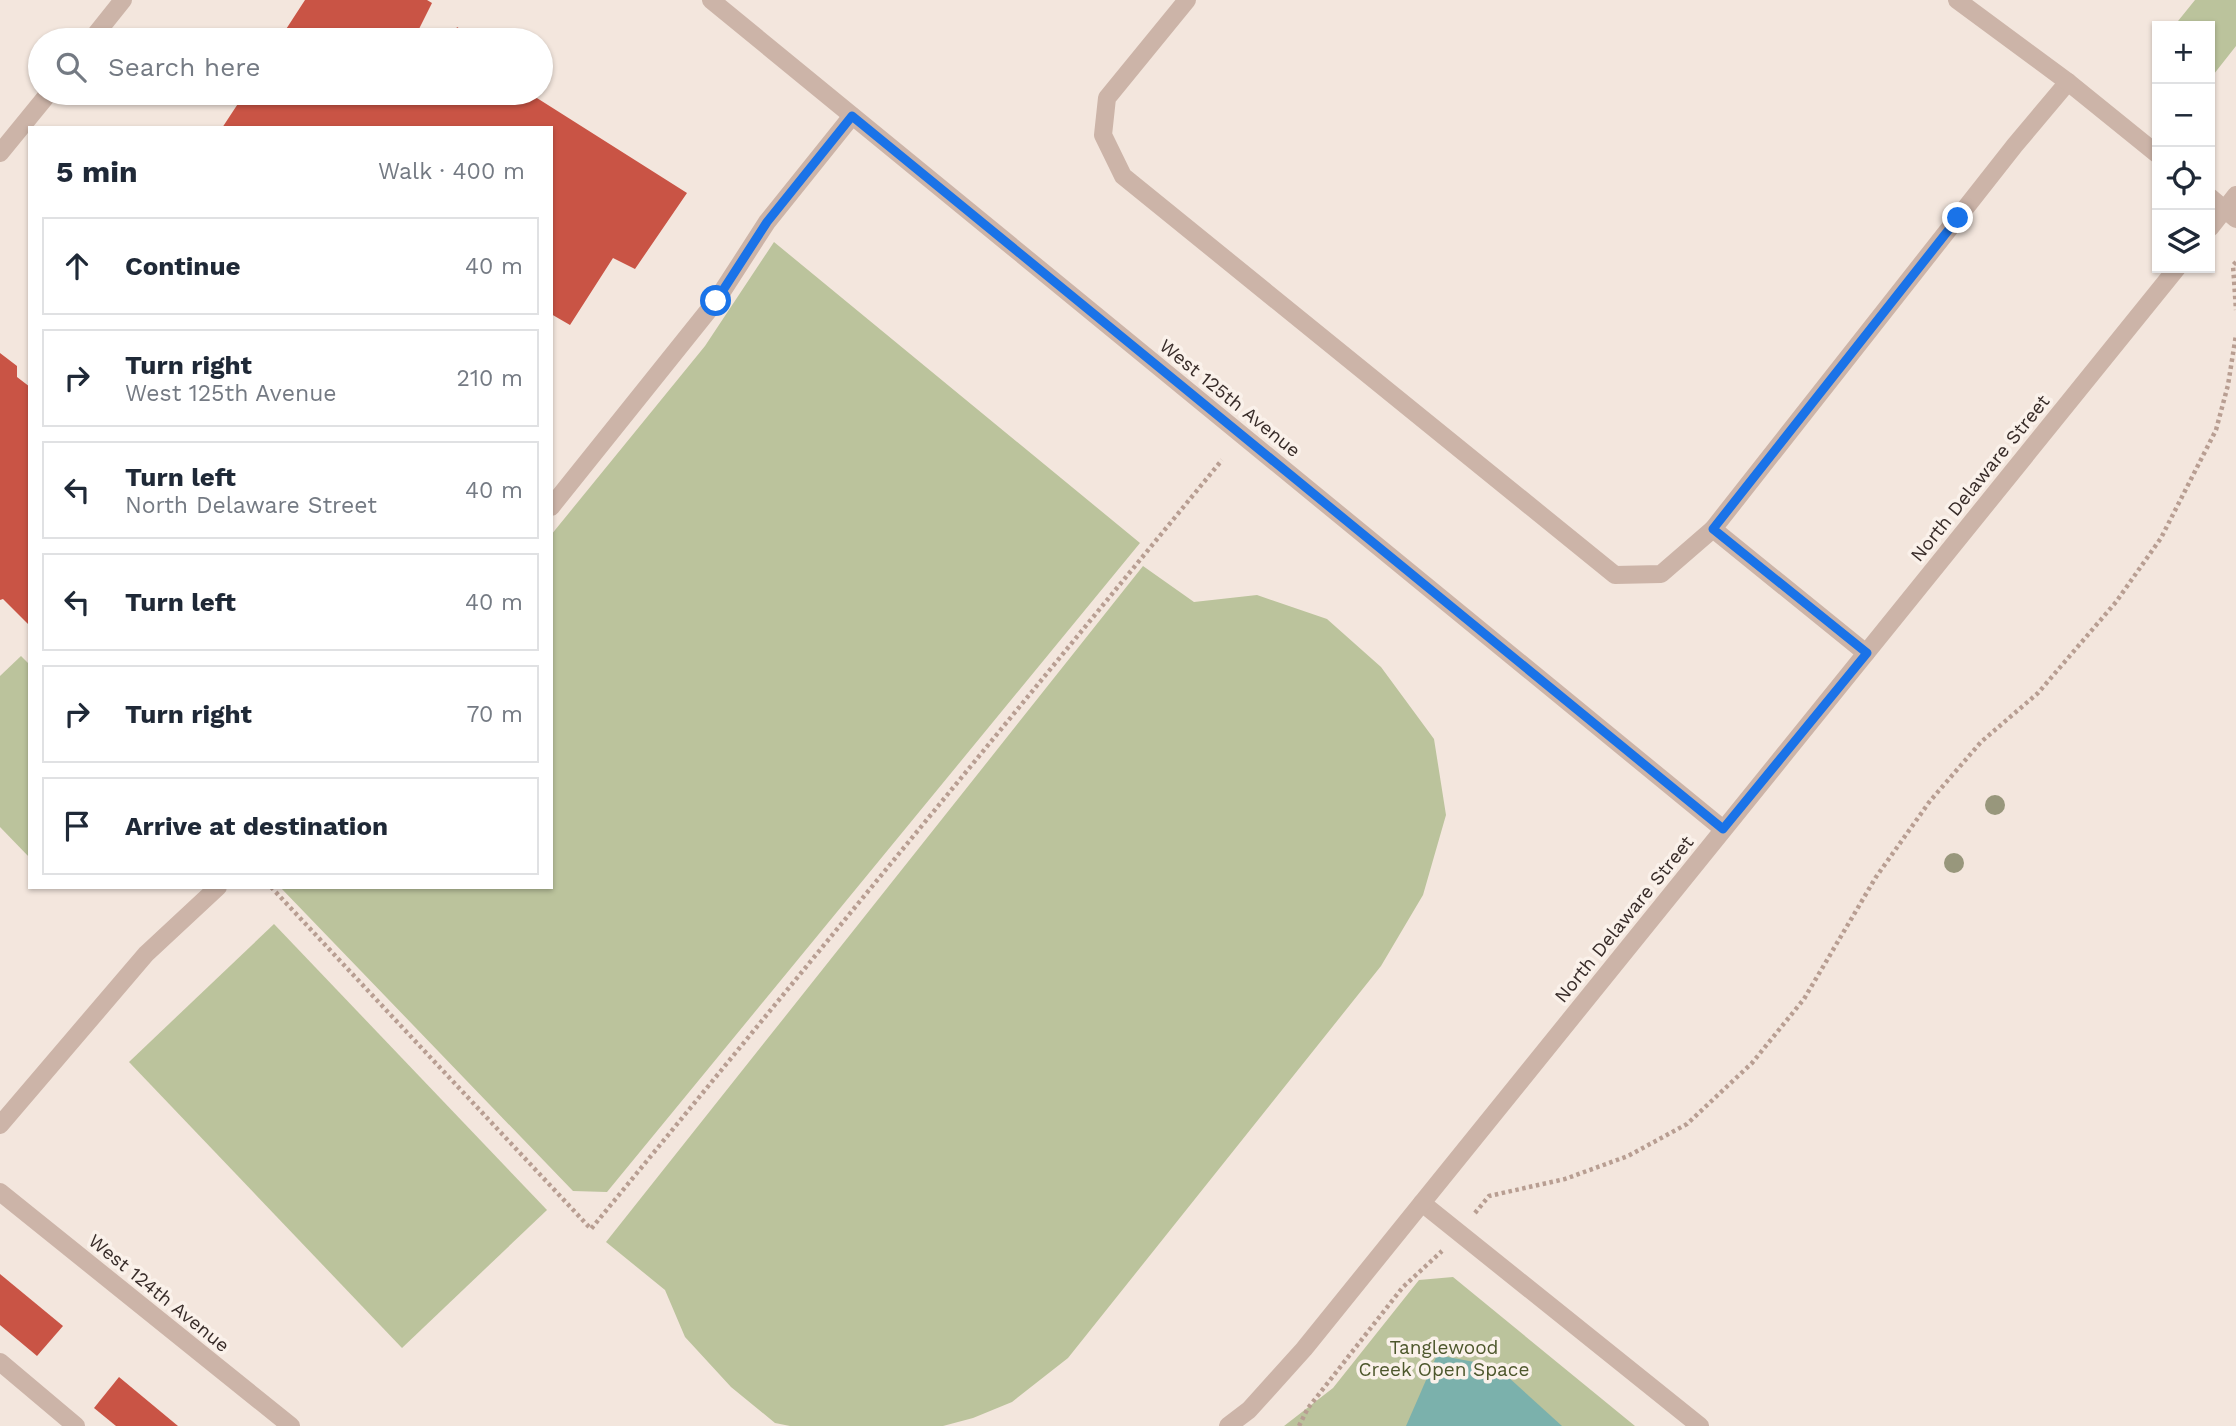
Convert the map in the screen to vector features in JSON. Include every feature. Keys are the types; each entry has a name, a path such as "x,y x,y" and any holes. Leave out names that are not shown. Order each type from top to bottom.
{"street":[{"path":"101,28 123,0"},
{"name":"West 125th Avenue","path":"711,0 1723,829"},
{"path":"1187,0 1107,98 1103,135 1124,176 1615,575 1661,574 1713,529 2015,145 2068,82"},
{"path":"1957,0 2068,82 2152,151"},
{"path":"0,153 39,105"},
{"path":"553,505 716,301 767,222 852,116"},
{"path":"2215,224 2230,214 2236,195"},
{"path":"2215,201 2230,214"},
{"name":"North Delaware Street","path":"1228,1426 1250,1410 1304,1349 2173,273"},
{"path":"1713,529 1867,653"},
{"path":"0,1125 146,954 216,889"},
{"name":"West 124th Avenue","path":"0,1192 291,1426"},
{"path":"1422,1203 1700,1426"},
{"path":"0,1362 76,1426"}],"path":[{"path":"2236,262 2233,265 2236,310"},
{"path":"1299,1426 1308,1408 1403,1287 1460,1232 1489,1196 1565,1179 1628,1156 1687,1124 1752,1063 1804,999 1876,877 1930,801 1980,742 2038,693 2116,602 2161,538 2216,430 2228,385 2236,335"},
{"path":"273,889 591,1229 1222,460"}],"green space":[{"path":"2195,0 2236,0 2236,46 2215,73 2215,21 2178,21"},
{"path":"774,242 1140,543 607,1192 573,1191 282,889 553,889 553,533 705,346"},
{"path":"1143,566 1194,602 1257,595 1327,619 1381,667 1434,739 1446,815 1423,895 1381,966 1068,1358 1012,1402 973,1418 943,1426 790,1426 775,1423 731,1387 685,1337 665,1290 606,1242"},
{"path":"21,656 28,663 28,856 0,827 0,676"},
{"path":"274,924 547,1210 402,1348 129,1062"},
{"name":"Tanglewood Creek Open Space","path":"1453,1277 1635,1426 1284,1426 1333,1388 1419,1280"}],"water":[{"path":"1437,1355 1496,1366 1562,1426 1406,1426"}],"building":[{"path":"305,0 427,0 432,3 420,28 287,28"},
{"path":"237,105 548,105 687,193 635,269 613,258 570,325 553,315 553,126 223,126"},
{"path":"0,353 17,366 17,377 28,385 28,624 3,599 0,600"},
{"path":"0,1274 63,1326 37,1356 0,1325"},
{"path":"119,1377 178,1426 116,1426 94,1408"}],"route":[{"path":"716,301 767,222 852,116 1723,829 1867,653 1713,529 1958,218"}]}
